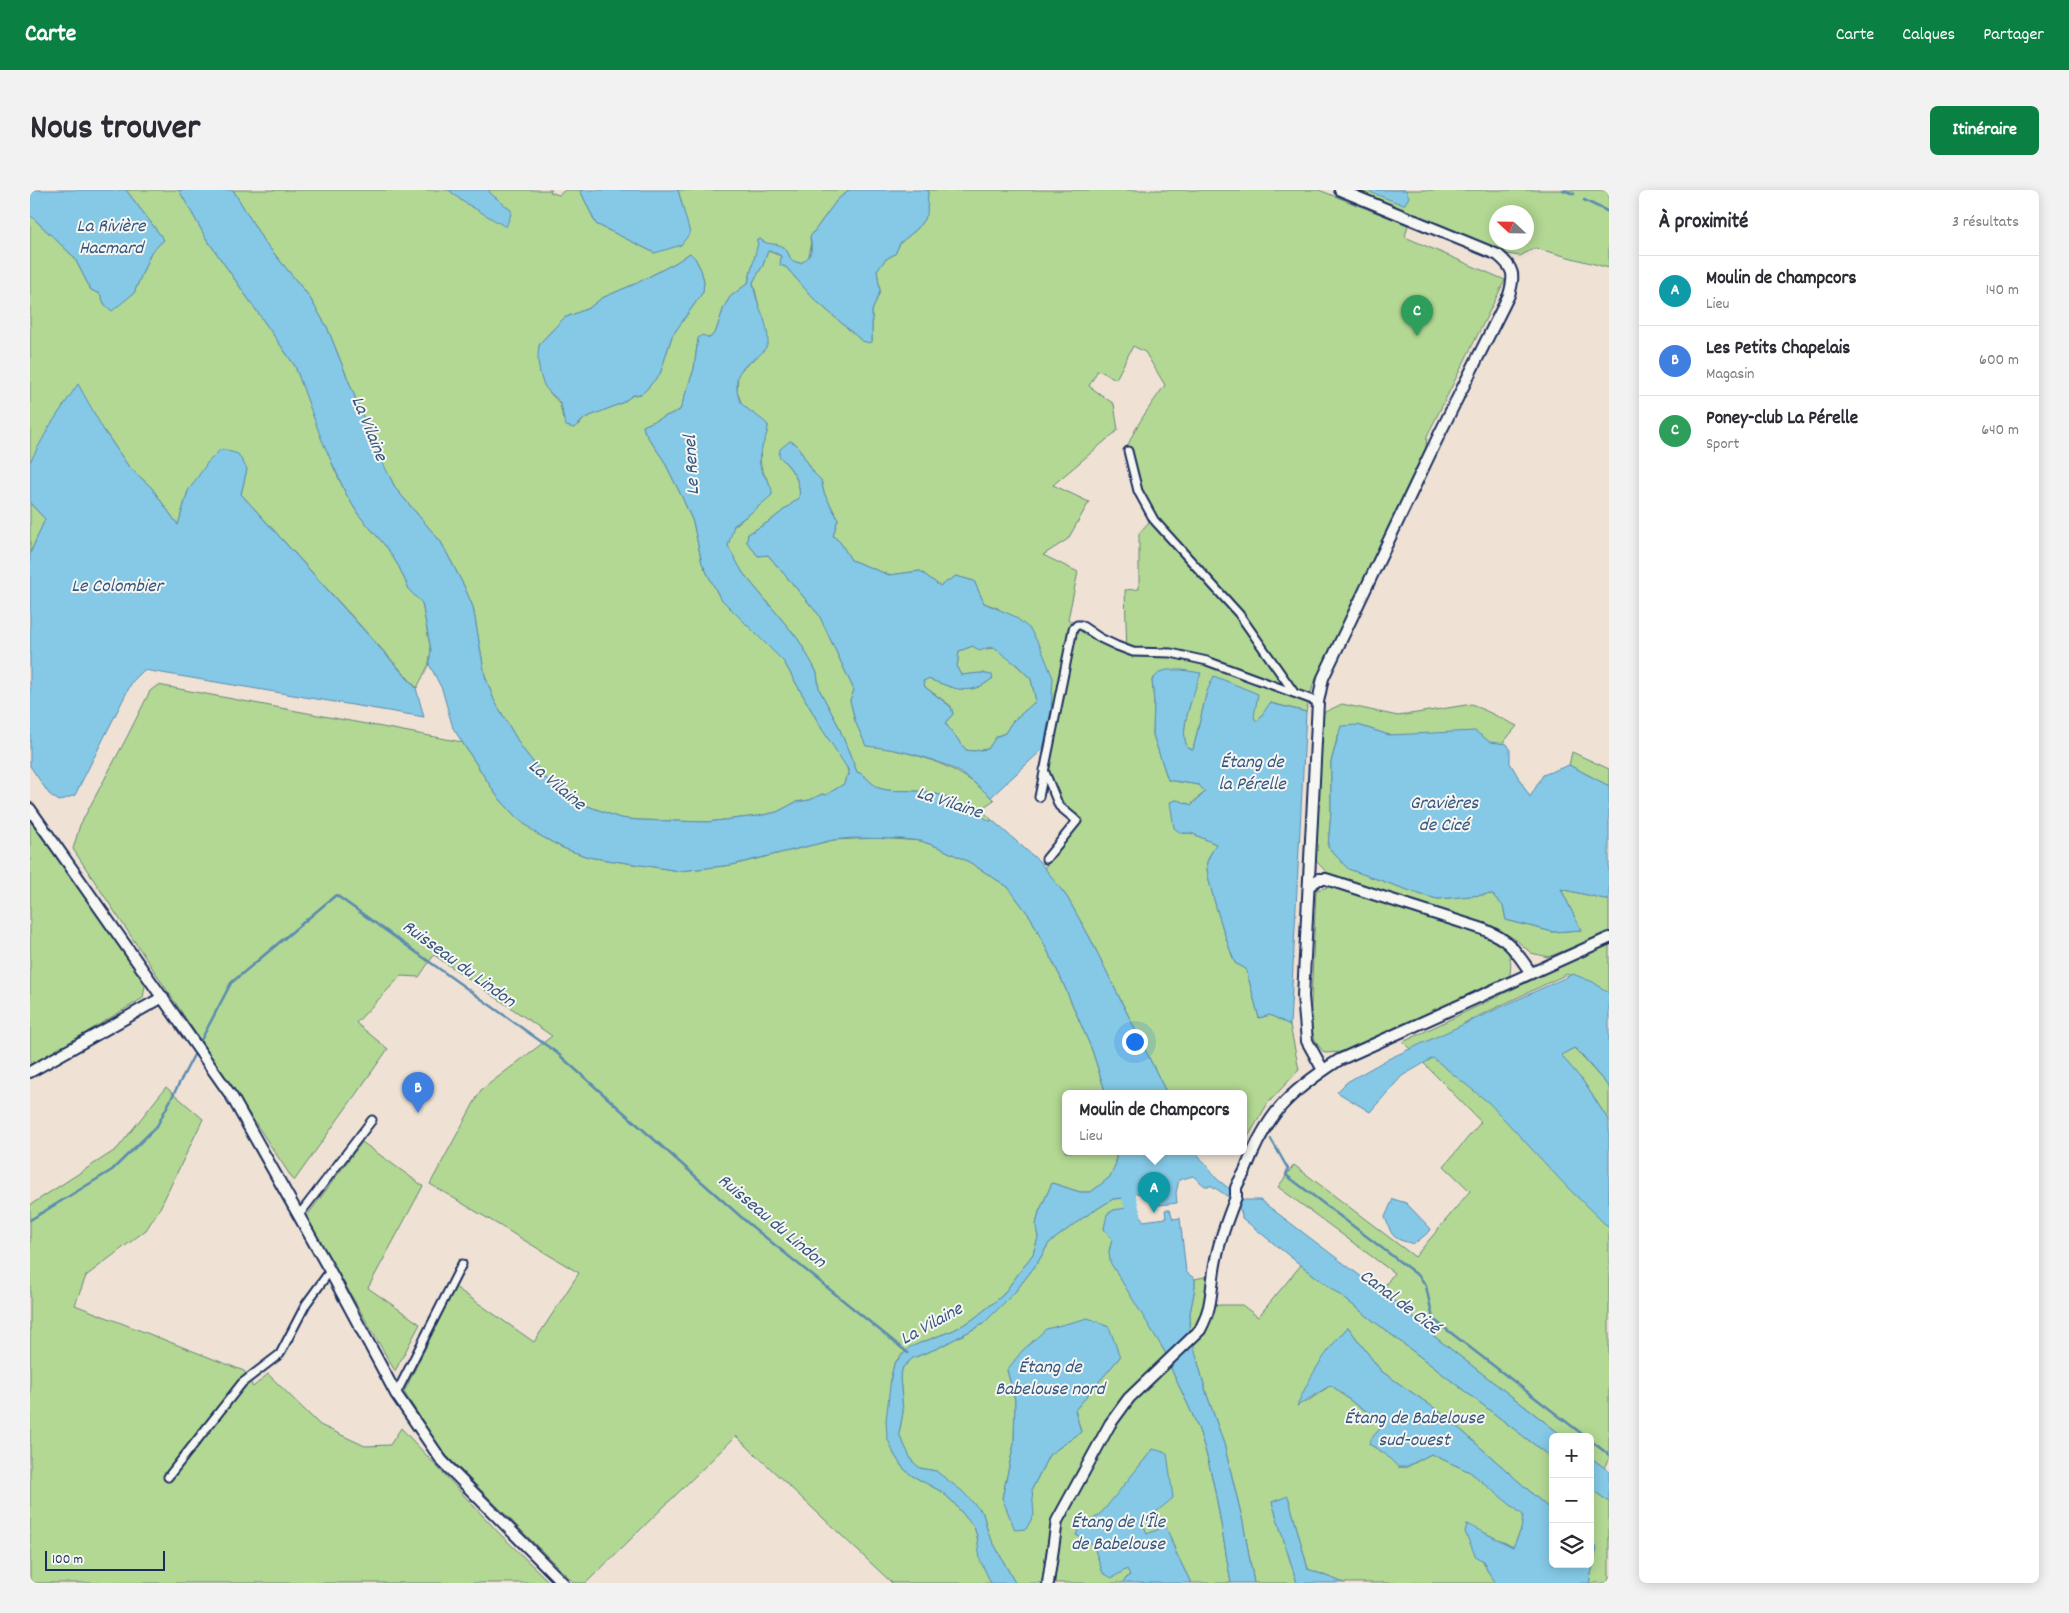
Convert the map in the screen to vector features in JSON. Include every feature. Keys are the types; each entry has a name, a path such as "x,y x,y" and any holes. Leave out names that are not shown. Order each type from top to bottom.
{"street":[{"path":"1323,1070 1307,1041 1303,1016 1308,872 1311,858 1318,702 1323,678 1439,435 1509,295 1513,283 1512,270 1508,263 1498,255 1340,190"},
{"path":"1128,451 1138,491 1154,520 1239,614 1293,692"},
{"path":"1038,797 1073,629 1077,625 1081,624 1100,638 1133,652 1171,654 1207,661 1318,702"},
{"path":"1044,770 1060,806 1077,821 1046,859"},
{"path":"30,809 163,996 232,1097 330,1271 396,1394 442,1462 563,1583"},
{"path":"1311,858 1318,872 1326,879"},
{"path":"1309,886 1319,879 1326,879 1499,936 1511,944 1531,973"},
{"path":"1048,1583 1057,1521 1110,1424 1140,1387 1200,1330 1207,1317 1212,1301 1215,1262 1226,1222 1236,1197 1238,1182 1244,1174 1258,1140 1275,1112 1291,1093 1340,1060 1609,938"},
{"path":"30,1072 163,996"},
{"path":"299,1216 372,1120"},
{"path":"396,1394 462,1264"},
{"path":"168,1478 242,1383 280,1354 306,1304 330,1271"}],"green space":[{"path":"126,190 179,190 206,238 295,366 334,468 346,494 358,514 388,549 410,591 422,603 431,651 429,664 417,688 241,494 247,469 188,491 178,525 151,487 129,467 103,429 38,450 30,462 30,215 74,257 91,290 100,294 105,305 134,293 151,252 164,240"},
{"path":"233,190 449,190 462,201 482,212 489,190 552,190 550,192 559,195 565,190 580,190 596,224 655,253 683,208 678,190 849,190 837,200 810,237 811,247 809,256 803,262 792,261 785,248 768,245 760,239 748,283 730,297 724,307 716,331 710,338 697,345 694,369 680,410 643,426 645,433 663,459 682,497 693,522 702,563 720,598 784,662 822,729 846,764 849,776 846,777 844,784 826,795 822,794 810,800 796,802 777,812 707,822 620,818 569,797 547,780 522,748 494,700 485,676 473,607 441,542 396,489 377,452 327,327 308,295 263,240","holes":["690,253 695,258 704,281 703,292 672,336 660,374 642,394 633,395 622,403 585,418 579,425 563,419 560,404 549,392 539,367 539,346 541,342 564,318 589,308 602,298 637,283"]},
{"path":"928,190 1319,190 1408,225 1405,237 1505,280 1427,436 1426,447 1313,685 1306,712 1271,703 1257,723 1254,717 1207,691 1193,750 1188,748 1184,732 1191,701 1152,680 1154,702 1153,735 1168,780 1200,785 1205,792 1192,805 1175,800 1181,833 1191,833 1216,844 1207,862 1207,869 1216,907 1235,963 1246,969 1259,1018 1270,1015 1290,1025 1299,1070 1268,1103 1247,1139 1247,1090 1165,1090 1090,938 1067,897 1044,868 1082,822 1061,803 1047,767 1043,749 1051,711 998,608 984,603 974,581 956,576 940,586 920,571 889,575 851,560 840,542 833,536 838,519 824,493 821,480 814,473 796,444 790,441 779,456 791,470 797,481 799,498 770,521 748,534 747,542 758,556 768,555 819,615 854,690 850,700 855,721 866,745 919,756 966,777 994,800 981,809 992,820 989,822 954,800 925,792 879,788 857,772 838,725 819,689 817,673 798,639 743,573 728,546 732,528 767,499 769,482 761,467 760,458 768,425 742,405 737,391 738,373 759,354 764,319 761,315 753,282 763,265 768,251 781,256 782,266 786,267 813,298 862,341 872,341 872,311 880,291 877,270 886,259 895,254 900,243 917,229 924,219 927,209","holes":["1133,346 1145,352 1165,385 1137,426 1126,452 1130,476 1150,521 1139,533 1139,589 1125,590 1127,654 1096,640 1068,619 1078,572 1043,555 1068,539 1089,502 1053,485 1118,430 1114,404 1089,386 1098,370 1116,379"]},
{"path":"1351,190 1609,190 1609,268 1535,248 1534,205 1489,205 1489,247"},
{"path":"1497,250 1531,250 1520,256 1507,254"},
{"path":"30,503 45,519 30,554"},
{"path":"973,646 978,650 994,648 1008,657 1031,679 1036,701 1012,722 1005,733 997,736 988,749 973,751 966,750 945,723 953,714 951,706 925,687 923,680 928,679 961,689 968,689 976,688 993,678 984,673 961,675 957,668 959,651"},
{"path":"158,685 462,742 497,796 516,817 537,834 563,848 588,857 680,871 732,865 833,840 878,838 921,841 969,862 1008,887 1031,918 1060,976 1092,1050 1105,1090 1062,1090 1062,1155 1116,1155 1116,1163 1110,1177 1091,1192 1080,1192 1052,1183 1039,1212 1036,1225 1038,1238 1033,1254 1002,1296 972,1320 954,1330 920,1343 901,1355 894,1364 890,1393 894,1454 903,1468 911,1475 942,1492 953,1502 974,1527 981,1560 991,1583 892,1583 736,1436 586,1583 574,1583 441,1450 404,1392 455,1287 534,1342 579,1273 430,1184 481,1090 552,1036 434,955 419,977 401,976 356,1023 388,1049 294,1181 73,849 80,825 150,691"},
{"path":"1342,704 1398,716 1472,704 1517,726 1502,744 1389,735 1358,725 1338,735 1331,762 1331,812 1328,847 1349,869 1438,899 1492,894 1503,906 1506,920 1553,932 1581,930 1561,889 1609,900 1609,933 1548,957 1531,953 1515,939 1488,925 1330,876 1316,861 1323,713"},
{"path":"1572,752 1609,769 1609,786 1569,765"},
{"path":"30,821 143,977 145,986 143,998 41,1060 30,1064"},
{"path":"1333,886 1497,940 1509,955 1511,964 1510,975 1341,1052 1325,1053 1315,1040 1310,1024 1316,890"},
{"path":"1609,943 1609,994 1567,974 1464,1023 1498,1069 1609,1189 1609,1458 1604,1468 1594,1460 1594,1433 1559,1433 1426,1330 1408,1312 1381,1291 1394,1273 1278,1187 1294,1165 1415,1257 1470,1191 1444,1166 1481,1122 1403,1042"},
{"path":"1574,1048 1609,1087 1609,1121 1583,1081 1560,1055"},
{"path":"166,1087 203,1119 160,1208 146,1230 86,1276 75,1305 244,1371 253,1387 268,1374 320,1425 365,1446 390,1445 401,1428 498,1532 550,1583 30,1583 30,1205 117,1149"},
{"path":"362,1142 423,1186 368,1288 420,1324 395,1371 306,1217"},
{"path":"1126,1198 1128,1209 1114,1210 1108,1214 1104,1229 1112,1239 1109,1252 1165,1352 1200,1433 1214,1488 1231,1583 1191,1583 1176,1553 1171,1538 1146,1534 1143,1523 1153,1449 1111,1503 1100,1514 1082,1526 1076,1535 1093,1543 1103,1573 1127,1569 1130,1574 1122,1583 1015,1583 988,1533 983,1513 936,1471 920,1468 912,1462 899,1434 903,1412 900,1377 903,1367 913,1358 938,1348 983,1324 1015,1292 1038,1262 1049,1243 1084,1217 1113,1199","holes":["1120,1357 1075,1410 1081,1432 1049,1455 1032,1489 1002,1498 1014,1444 1015,1400 1007,1370"]},
{"path":"1301,1265 1549,1456 1549,1508 1443,1414 1381,1371 1348,1327 1328,1353 1305,1403 1331,1385 1356,1405 1384,1421 1385,1424 1369,1444 1384,1453 1398,1467 1407,1467 1431,1454 1470,1472 1524,1515 1521,1530 1513,1547 1467,1524 1487,1570 1496,1583 1344,1583 1308,1569 1288,1497 1272,1502 1297,1583 1254,1583 1243,1522 1224,1444 1206,1392 1190,1333 1189,1320 1195,1279 1208,1276 1207,1305 1242,1305 1258,1317"},
{"path":"1594,1491 1609,1502 1609,1583 1589,1583 1594,1568 1597,1548 1594,1545"}],"water":[{"name":"La Rivière Hacmard","path":"30,190 126,190 164,240 151,252 134,293 112,311 105,305 100,294 91,290 74,257 30,215"},
{"path":"179,190 233,190 263,240 308,295 327,327 377,452 396,489 441,542 464,586 473,607 485,676 494,700 522,748 547,780 569,797 620,818 707,822 777,812 796,802 810,800 822,794 826,795 844,784 849,771 822,729 784,662 720,598 702,563 693,522 682,497 663,459 645,433 643,426 680,410 694,369 698,338 702,335 710,338 716,331 724,307 730,297 748,283 758,243 756,240 760,239 783,247 792,261 800,263 807,259 811,253 810,237 837,200 849,190 928,190 927,215 917,229 900,243 895,254 886,259 877,270 880,291 872,311 872,342 870,343 862,341 813,298 786,267 780,265 781,256 768,251 763,265 753,282 768,335 768,343 764,350 743,367 739,373 737,393 742,404 768,425 760,463 762,472 770,484 772,495 734,525 728,546 743,573 798,639 812,663 817,673 819,689 838,725 857,772 879,788 925,792 945,796 963,804 989,821 992,820 1040,862 1067,897 1090,938 1165,1090 1105,1090 1092,1050 1060,976 1031,918 1008,887 969,862 938,847 921,841 853,838 833,840 732,865 680,871 588,857 563,848 537,834 516,817 497,796 453,728 442,689 429,664 431,650 422,603 410,591 388,549 358,514 346,494 321,438 295,366 206,238"},
{"path":"449,190 489,190 490,193 511,210 506,227 462,201"},
{"path":"580,190 678,190 690,233 681,245 655,253 596,224"},
{"path":"1365,190 1406,190 1409,197 1405,204 1401,204"},
{"path":"690,253 701,270 704,281 703,292 672,336 660,374 642,394 633,395 622,403 585,418 574,428 566,426 560,403 549,392 542,381 538,363 538,351 541,342 564,318 589,308 602,298 637,283"},
{"name":"Le Colombier","path":"78,384 103,429 129,467 151,487 178,525 188,491 208,462 221,449 238,454 247,469 241,494 416,688 424,717 144,670 132,682 75,795 59,801 49,794 30,766 30,554 45,519 30,503 30,462 49,427"},
{"path":"790,441 796,444 814,473 821,480 824,493 838,519 833,536 840,542 851,560 889,575 920,571 940,586 956,576 974,581 984,603 1014,616 1030,629 1041,648 1053,678 1051,711 1043,749 991,797 960,772 938,762 890,749 866,746 855,721 850,700 854,690 819,615 768,555 758,556 747,542 748,534 770,521 799,498 799,486 788,465 779,456 780,449","holes":["973,646 980,651 989,647 994,648 1017,665 1031,679 1036,701 1012,722 1005,733 996,737 988,749 973,751 966,750 945,723 953,714 951,707 925,687 923,681 928,679 961,689 976,688 984,684 993,678 992,675 980,673 961,675 957,668 959,651"]},
{"name":"Étang de la Pérelle","path":"1167,670 1201,673 1191,700 1186,722 1185,741 1188,748 1193,750 1207,691 1214,676 1258,694 1254,717 1257,722 1270,703 1306,712 1290,1025 1270,1015 1259,1018 1246,969 1235,963 1216,907 1207,869 1207,862 1216,844 1191,833 1181,833 1174,828 1170,802 1177,800 1192,805 1205,792 1199,785 1168,780 1153,735 1154,702 1152,680 1160,672"},
{"name":"Gravières de Cicé","path":"1358,725 1389,735 1475,731 1490,742 1507,744 1510,749 1510,763 1530,797 1543,775 1569,765 1609,786 1609,900 1561,889 1581,930 1553,932 1506,920 1503,906 1492,894 1438,899 1348,869 1328,847 1331,812 1331,762 1341,726"},
{"path":"1573,974 1593,982 1609,993 1609,1087 1574,1048 1561,1055 1583,1081 1609,1121 1609,1228 1568,1188 1489,1103 1433,1058 1402,1076 1370,1112 1337,1092 1347,1082 1386,1060"},
{"path":"1116,1155 1198,1155 1216,1178 1243,1200 1260,1200 1408,1312 1426,1330 1559,1433 1549,1433 1549,1456 1242,1218 1239,1208 1231,1199 1212,1186 1205,1186 1193,1176 1179,1180 1176,1193 1177,1203 1159,1205 1148,1196 1137,1193 1132,1197 1113,1199 1084,1217 1049,1243 1038,1262 1015,1292 983,1324 938,1348 913,1358 903,1367 900,1377 903,1412 899,1434 912,1461 920,1468 936,1471 962,1491 983,1513 988,1533 1015,1583 991,1583 980,1560 974,1527 953,1502 942,1492 911,1475 903,1468 894,1454 887,1437 886,1421 894,1364 910,1347 954,1330 972,1320 1002,1296 1033,1254 1038,1238 1036,1225 1039,1212 1052,1183 1080,1192 1091,1192 1110,1177 1116,1163"},
{"path":"1393,1199 1406,1203 1431,1229 1414,1244 1397,1238 1390,1229 1385,1217"},
{"path":"1138,1208 1143,1221 1166,1218 1165,1210 1170,1210 1173,1219 1180,1218 1186,1272 1195,1279 1189,1320 1190,1333 1206,1392 1224,1444 1243,1522 1254,1583 1231,1583 1214,1488 1200,1433 1165,1352 1110,1262 1109,1252 1112,1239 1104,1229 1107,1214 1114,1210"},
{"name":"Étang de Babelouse nord","path":"1088,1318 1109,1327 1120,1357 1075,1410 1081,1432 1049,1455 1032,1489 1034,1515 1026,1529 1015,1530 1002,1498 1014,1444 1015,1400 1007,1370 1022,1351 1046,1329"},
{"name":"Étang de Babelouse sud-ouest","path":"1348,1327 1381,1371 1443,1414 1549,1508 1549,1568 1592,1568 1589,1583 1496,1583 1487,1570 1484,1561 1476,1557 1465,1532 1467,1524 1513,1547 1521,1530 1523,1515 1470,1472 1431,1454 1406,1467 1398,1467 1384,1453 1369,1444 1384,1424 1384,1421 1356,1405 1331,1385 1297,1406 1319,1364"},
{"name":"Étang de l'Île de Babelouse","path":"1153,1449 1167,1453 1173,1498 1143,1523 1147,1534 1166,1526 1176,1553 1191,1583 1122,1583 1130,1575 1127,1569 1112,1578 1103,1573 1093,1544 1076,1535 1081,1525 1093,1520 1103,1511"},
{"path":"1594,1460 1609,1471 1609,1502 1594,1491"},
{"path":"1288,1496 1308,1569 1344,1583 1297,1583 1272,1502"},
{"name":"Étang de Babelouse sud-ouest","path":"1594,1545 1597,1548 1594,1561"}],"waterway":[{"name":"Le Renel","path":"1563,190 1574,194"},
{"name":"Le Renel","path":"1584,200 1609,212"},
{"name":"Ruisseau du Lindon","path":"199,1044 231,983 336,895 557,1053 749,1224 908,1353"},
{"name":"Ruisseau du Lindon","path":"30,1220 112,1170 157,1126 196,1051"},
{"name":"Canal de Cicé","path":"1271,1139 1288,1169 1286,1175 1420,1277 1426,1286 1433,1319 1581,1433"},
{"name":"La Vilaine","path":"1136,1224 1127,1189 1143,1155"},
{"path":"1594,1443 1609,1455"}],"place":[{"name":"Poney-club La Pérelle","path":"1417,336"},
{"name":"Les Petits Chapelais","path":"418,1113"},
{"name":"Moulin de Champcors","path":"1154,1213"}]}
